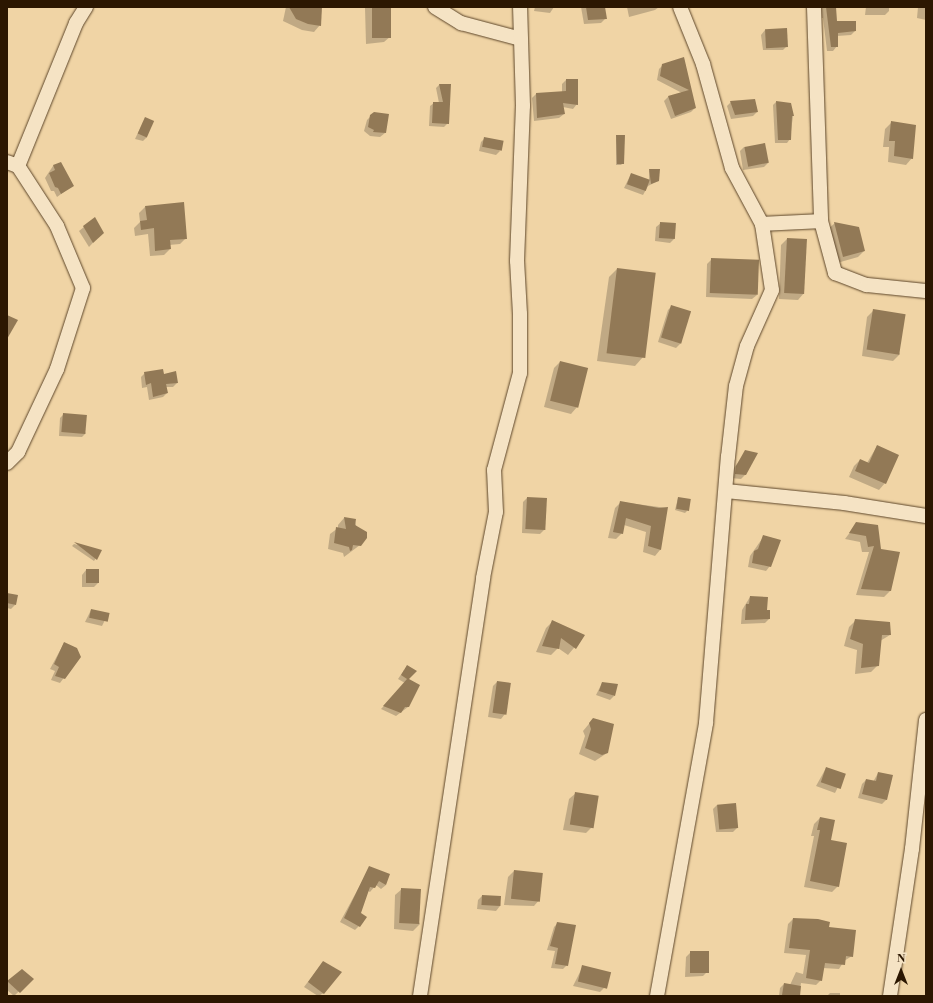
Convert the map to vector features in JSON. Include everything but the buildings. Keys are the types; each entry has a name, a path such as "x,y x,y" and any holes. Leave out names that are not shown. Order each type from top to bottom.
{"street":[{"path":"7,463 18,452 57,369 83,288 57,226 13,164 76,23 86,7"},
{"path":"435,7 461,23 521,39"},
{"path":"420,996 483,578 496,512 494,470 520,374 520,314 517,261 523,106 520,7"},
{"path":"657,996 706,723 736,386 747,346 772,290 762,224 732,168 703,64 680,7"},
{"path":"814,7 821,221 835,273 867,285 926,291"},
{"path":"762,224 821,221"},
{"path":"726,491 844,503 926,516"},
{"path":"890,996 912,849 926,720"}]}
